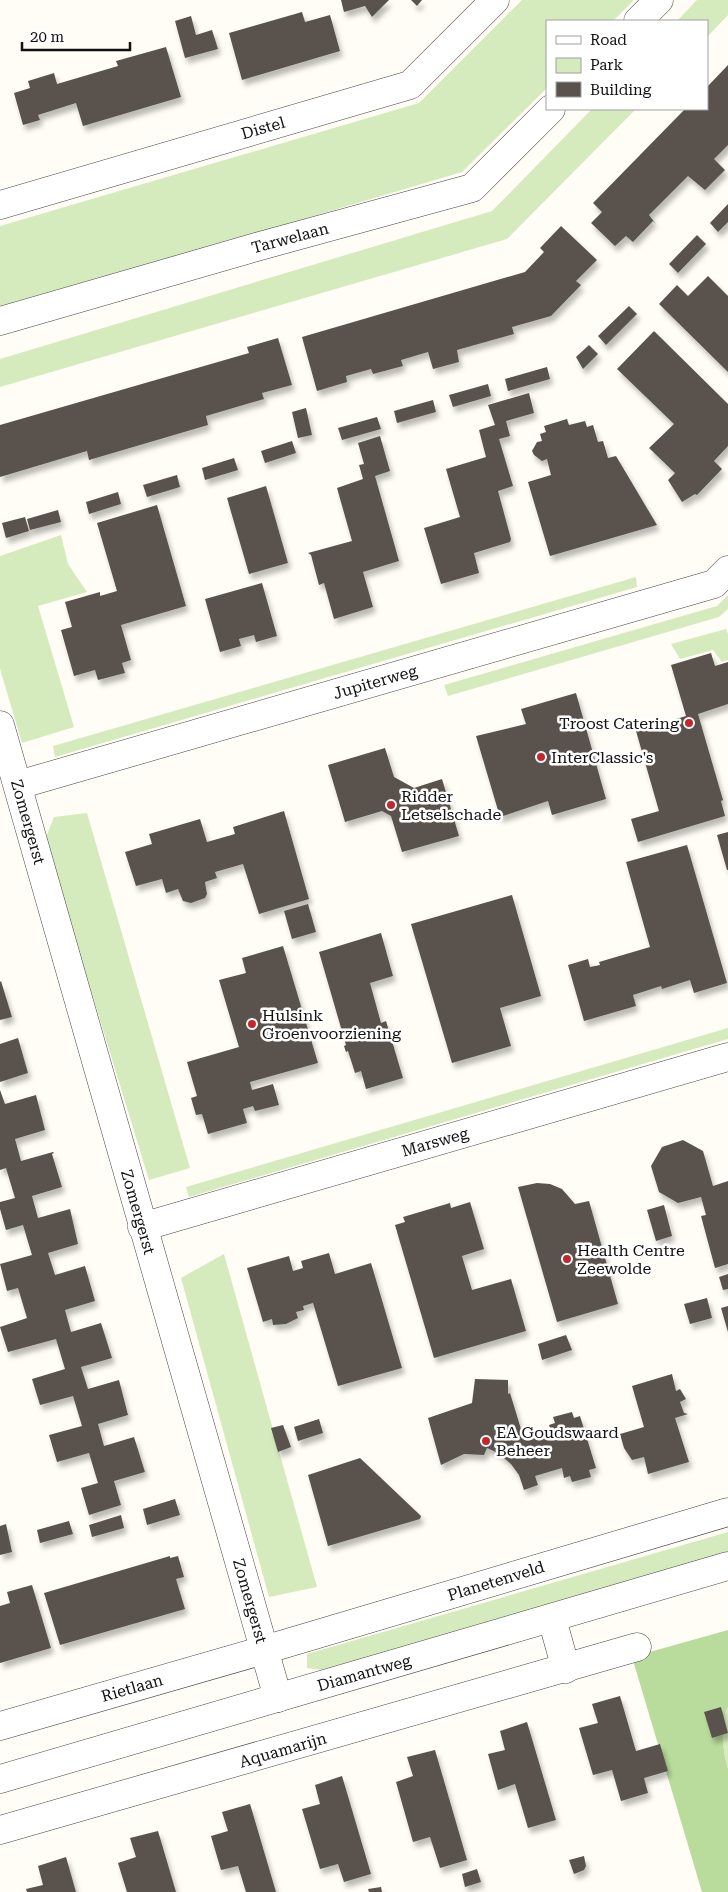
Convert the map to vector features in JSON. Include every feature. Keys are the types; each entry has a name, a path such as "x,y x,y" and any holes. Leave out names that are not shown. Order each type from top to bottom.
{"street":[{"name":"Distel","path":"0,206 410,85 495,0"},
{"path":"639,20 659,0"},
{"name":"Tarwelaan","path":"0,321 260,246 472,188 550,110"},
{"name":"Jupiterweg","path":"18,785 714,584 728,570"},
{"name":"Zomergerst","path":"0,725 278,1698"},
{"name":"Marsweg","path":"142,1227 728,1057"},
{"name":"Planetenveld","path":"264,1650 728,1512"},
{"name":"Diamantweg","path":"0,1779 728,1566"},
{"path":"552,1619 566,1669"},
{"name":"Aquamarijn","path":"0,1830 638,1647"},
{"name":"Rietlaan","path":"0,1726 264,1650"}],"green space":[{"path":"522,0 634,0 614,20 546,20 546,89 462,172 0,309 0,226 419,103"},
{"path":"697,0 728,0 728,15 708,36 708,20 678,20"},
{"path":"591,110 635,110 507,239 0,387 0,359 492,211"},
{"path":"61,535 68,564 87,592 38,606 74,727 22,743 0,669 0,556"},
{"path":"636,577 637,587 55,757 53,746"},
{"path":"728,595 728,609 719,617 448,696 444,685 717,606"},
{"path":"726,629 728,634 728,660 722,662 713,650 680,659 671,644"},
{"path":"87,813 190,1168 149,1180 45,840 54,817"},
{"path":"728,1028 728,1039 189,1197 186,1187"},
{"path":"224,1254 317,1587 269,1597 181,1278"},
{"path":"728,1532 728,1552 323,1670 307,1668 307,1654"},
{"path":"728,1630 728,1707 724,1721 723,1746 728,1769 728,1892 702,1892 632,1657"},
{"path":"728,1707 728,1769 723,1746 723,1729"}],"building":[{"path":"341,0 389,0 372,17 365,6 344,12"},
{"path":"411,0 422,0 417,6"},
{"path":"302,12 305,22 330,15 340,51 242,80 229,33"},
{"path":"191,16 196,35 212,30 218,49 185,58 175,21"},
{"path":"166,47 181,97 83,126 76,103 38,115 40,120 23,125 14,93 30,88 28,81 54,73 57,84 118,66 116,61"},
{"path":"728,65 728,145 714,159 725,170 705,190 688,176 649,215 656,224 653,221 633,242 626,236 615,246 591,223 602,212 593,203 684,110 708,110 708,86"},
{"path":"728,204 728,222 718,232 710,223"},
{"path":"561,226 597,260 576,281 581,285 551,316 512,327 514,334 457,350 459,362 433,369 428,352 401,360 403,366 373,374 371,369 346,376 347,382 317,391 302,337 525,272 544,252 540,248"},
{"path":"697,235 706,244 678,273 669,264"},
{"path":"708,276 728,296 728,372 659,304 677,285 688,296"},
{"path":"629,306 637,314 606,345 598,336"},
{"path":"654,331 728,404 728,446 714,461 722,469 697,495 695,494 682,502 668,480 675,473 649,448 674,424 617,369"},
{"path":"278,338 292,385 262,393 264,399 206,416 208,425 89,460 87,451 0,477 0,425 249,353 247,347"},
{"path":"589,345 598,354 583,369 576,357"},
{"path":"547,367 550,379 508,391 505,379"},
{"path":"488,384 491,396 453,407 449,395"},
{"path":"529,393 534,413 506,421 510,436 499,439 513,486 498,491 511,539 510,542 474,553 479,573 441,584 424,528 460,517 446,469 486,457 479,430 495,425 488,405"},
{"path":"433,400 436,412 397,423 394,411"},
{"path":"306,408 312,435 298,438 292,412"},
{"path":"377,417 381,429 342,440 338,428"},
{"path":"567,419 569,425 585,421 587,427 593,425 598,442 603,441 608,458 616,456 657,525 550,556 528,482 551,475 547,459 542,461 532,451 537,442 542,441 540,434 546,432 544,426"},
{"path":"380,436 390,471 375,476 399,561 363,572 373,607 334,619 324,583 319,585 311,555 308,553 352,541 337,488 363,479 359,465 364,464 358,443"},
{"path":"292,441 296,453 265,463 261,451"},
{"path":"234,458 238,470 205,480 202,468"},
{"path":"177,475 180,487 147,497 143,485"},
{"path":"266,486 288,563 249,574 227,498"},
{"path":"118,492 121,504 89,514 86,502"},
{"path":"157,505 186,606 121,625 131,660 122,663 125,673 98,680 95,670 74,676 61,630 72,627 65,602 100,592 100,596 117,591 97,523"},
{"path":"58,510 61,522 30,530 27,519"},
{"path":"25,517 29,531 6,538 2,523"},
{"path":"262,583 277,636 256,642 254,635 239,639 241,646 220,652 205,599"},
{"path":"711,653 715,666 728,662 728,704 698,714 723,800 721,801 725,816 638,842 631,819 659,811 636,731 686,716 671,665"},
{"path":"576,693 606,799 552,815 548,801 500,817 476,736 526,724 521,709"},
{"path":"385,748 394,777 414,788 442,779 459,836 402,852 391,816 382,811 345,822 328,765"},
{"path":"284,811 309,899 259,914 243,864 215,872 217,878 205,882 207,894 205,898 191,903 183,901 178,889 166,893 162,879 136,886 125,852 152,844 149,834 200,819 207,842 235,834 233,827"},
{"path":"728,832 728,870 727,870 717,835"},
{"path":"687,845 727,983 694,993 690,980 662,989 661,986 633,995 636,1006 584,1021 568,965 588,959 590,967 600,965 599,962 650,947 626,862"},
{"path":"512,895 541,996 500,1008 511,1046 452,1063 411,924"},
{"path":"308,904 316,932 292,939 284,911"},
{"path":"381,933 393,976 370,983 381,1023 386,1021 403,1078 366,1089 361,1071 355,1073 348,1051 346,1052 344,1046 346,1045 319,952"},
{"path":"283,946 318,1063 250,1082 252,1090 273,1084 279,1105 255,1111 253,1106 243,1109 247,1123 208,1134 202,1114 196,1115 191,1098 197,1096 187,1062 239,1047 219,980 246,973 242,958"},
{"path":"0,982 12,1017 0,1020"},
{"path":"18,1038 28,1073 0,1082 0,1044"},
{"path":"0,1090 5,1104 36,1095 45,1130 15,1139 21,1161 54,1153 52,1154 62,1187 32,1196 38,1218 70,1209 78,1244 48,1253 55,1275 85,1266 95,1301 65,1310 71,1332 101,1323 112,1358 81,1367 88,1389 119,1380 128,1415 98,1424 104,1446 134,1437 145,1472 114,1481 121,1505 89,1515 81,1488 98,1483 89,1453 57,1462 49,1435 82,1426 73,1396 40,1405 32,1379 65,1369 56,1339 8,1352 0,1327 27,1318 18,1288 7,1291 0,1264 32,1255 23,1225 6,1230 0,1209 0,1202 15,1198 6,1168 0,1170"},
{"path":"683,1140 703,1151 713,1186 728,1181 728,1264 715,1268 701,1216 706,1215 701,1197 678,1203 659,1192 651,1166 662,1147"},
{"path":"537,1183 550,1184 562,1189 575,1204 589,1201 618,1304 557,1322 518,1187"},
{"path":"470,1202 484,1249 462,1256 472,1290 511,1279 526,1331 434,1358 395,1225 405,1222 403,1217 450,1203 451,1208"},
{"path":"664,1205 672,1236 656,1241 647,1210"},
{"path":"329,1253 335,1274 371,1263 402,1368 338,1386 313,1303 303,1306 304,1310 296,1312 298,1318 286,1324 273,1325 272,1319 263,1322 247,1268 289,1256 293,1271 303,1268 301,1261"},
{"path":"728,1274 728,1289 723,1290 719,1277"},
{"path":"707,1298 712,1318 690,1324 684,1304"},
{"path":"728,1306 728,1332 721,1308"},
{"path":"566,1335 572,1350 542,1360 538,1344"},
{"path":"672,1374 676,1391 680,1389 686,1399 680,1402 684,1413 688,1414 675,1418 689,1462 648,1474 644,1457 632,1460 624,1448 620,1434 644,1427 632,1386"},
{"path":"475,1379 508,1380 508,1394 510,1393 524,1439 551,1431 549,1425 555,1423 553,1417 572,1412 574,1418 580,1416 596,1468 589,1470 591,1477 572,1482 570,1476 564,1478 562,1468 535,1476 538,1485 524,1490 519,1475 511,1464 498,1453 487,1448 484,1455 464,1454 441,1465 428,1418 472,1403"},
{"path":"319,1419 323,1433 298,1441 294,1427"},
{"path":"283,1425 291,1447 278,1452 271,1428"},
{"path":"360,1458 421,1516 420,1519 328,1546 308,1475"},
{"path":"175,1499 180,1515 147,1525 143,1509"},
{"path":"121,1515 124,1528 92,1537 89,1525"},
{"path":"69,1521 73,1534 40,1543 37,1530"},
{"path":"6,1524 12,1552 0,1555 0,1526"},
{"path":"170,1556 170,1558 178,1556 184,1577 176,1579 185,1609 60,1645 44,1593"},
{"path":"32,1585 51,1648 0,1663 0,1606 10,1603 7,1592"},
{"path":"620,1696 636,1751 660,1744 668,1771 644,1778 648,1793 621,1801 612,1770 593,1775 579,1728 598,1723 592,1704"},
{"path":"721,1707 728,1733 712,1738 704,1712"},
{"path":"527,1722 556,1820 528,1828 515,1784 498,1790 488,1754 505,1750 500,1731"},
{"path":"435,1750 467,1860 440,1868 430,1837 413,1842 396,1782 413,1776 407,1757"},
{"path":"342,1776 371,1874 344,1882 338,1864 320,1869 302,1809 320,1804 315,1785"},
{"path":"250,1804 276,1892 246,1892 238,1866 221,1870 211,1836 228,1831 222,1812"},
{"path":"158,1831 176,1892 127,1892 118,1863 136,1857 130,1838"},
{"path":"584,1856 586,1866 584,1870 574,1874 569,1860"},
{"path":"66,1857 76,1892 27,1892 26,1889 43,1885 38,1866"},
{"path":"477,1869 481,1882 465,1887 462,1874"},
{"path":"381,1887 382,1892 369,1892 368,1889"}],"place":[{"name":"Troost Catering","path":"689,723"},
{"name":"InterClassic's","path":"541,757"},
{"name":"Ridder Letselschade","path":"391,805"},
{"name":"Hulsink Groenvoorziening","path":"252,1024"},
{"name":"Health Centre Zeewolde","path":"567,1259"},
{"name":"EA Goudswaard Beheer","path":"486,1441"}]}
